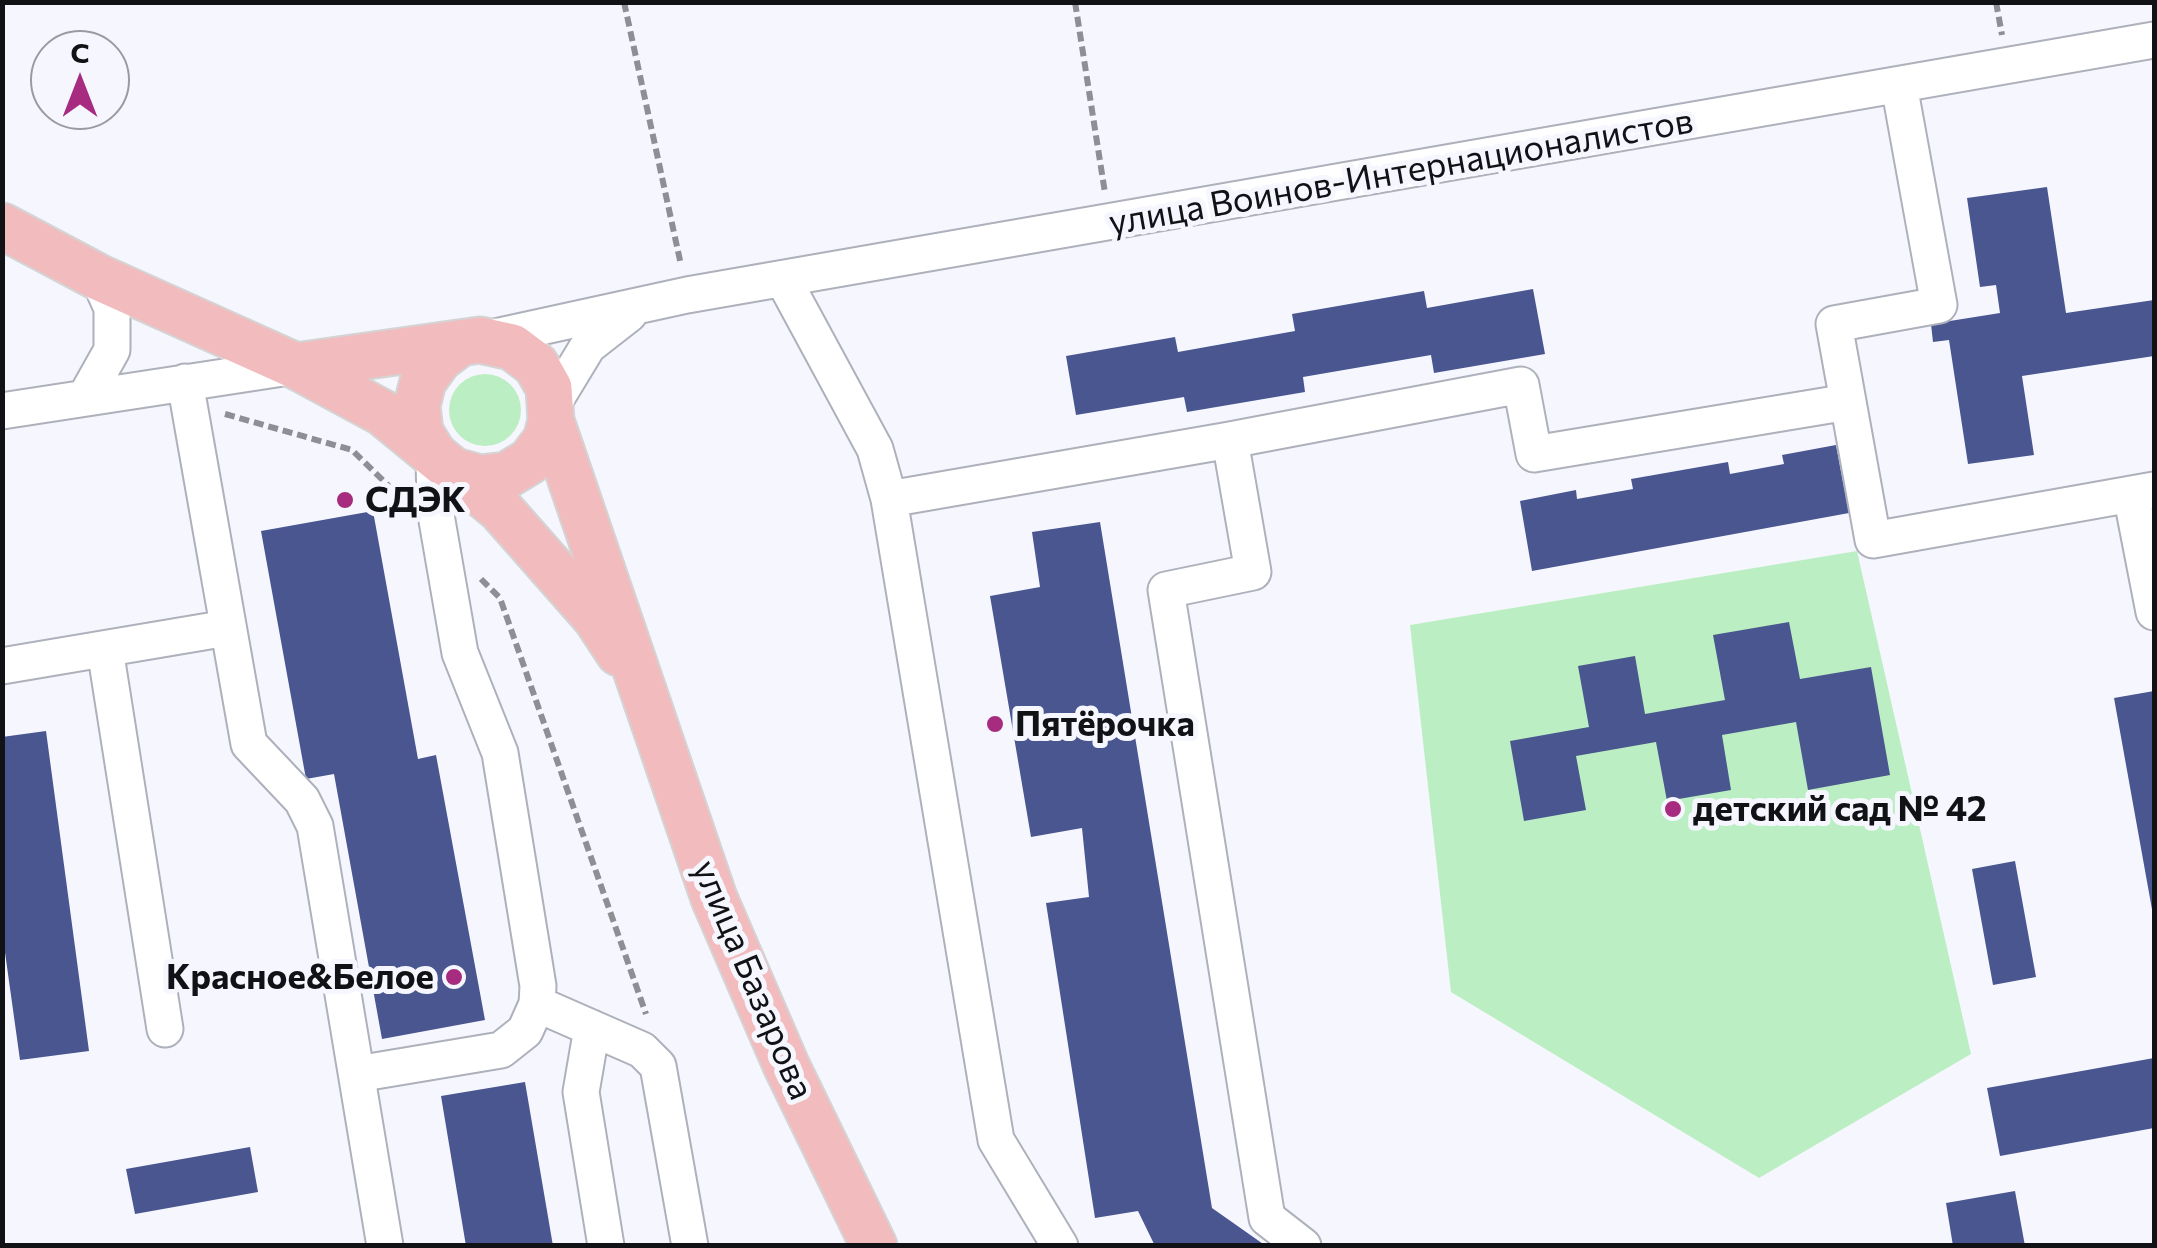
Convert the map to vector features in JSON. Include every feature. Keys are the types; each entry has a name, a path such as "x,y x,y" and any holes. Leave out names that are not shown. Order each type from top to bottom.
{"main road":[{"name":"улица Базарова","path":"2,226 98,276 296,366 383,413 500,508 596,618 650,707"},
{"name":"улица Базарова","path":"296,366 470,342 512,347 536,366 549,388 551,414 714,898 748,984 874,1246"},
{"name":"улица Базарова","path":"444,463 420,432 416,406 423,381 439,359 470,342"},
{"path":"444,463 480,478 507,474 530,461 546,440 551,414"}],"street":[{"name":"улица Воинов-Интернационалистов","path":"470,342 686,295 2154,40"},
{"path":"1899,85 1939,306 1834,324 1873,540 2143,492 2154,612"},
{"path":"85,398 112,350 112,308 98,276"},
{"path":"784,280 875,449 888,500 996,1140 1060,1246"},
{"path":"551,414 588,346 612,323 647,304"},
{"path":"2,411 296,366"},
{"path":"185,382 249,744 302,800 316,826 385,1246"},
{"path":"888,500 1521,385 1534,454 1848,402"},
{"path":"1230,440 1253,572 1166,590 1268,1218 1302,1246"},
{"path":"356,1074 501,1050 525,1031 538,1004 500,753 460,653 436,508 444,463"},
{"path":"2,666 227,628"},
{"path":"105,649 165,1029"},
{"path":"538,1004 642,1050 658,1066 690,1246"},
{"path":"592,1028 581,1092 606,1246"}],"path":[{"path":"624,2 670,198 686,295"},
{"path":"1074,2 1110,224"}],"green space":[{"path":"485,374 499,376 511,384 519,396 519,424 511,436 499,444 485,446 471,444 459,436 451,424 449,410 451,396 459,384 471,376"},
{"name":"детский сад № 42","path":"1857,551 1971,1054 1759,1178 1451,992 1410,625"}],"building":[{"path":"2047,187 2066,313 2154,300 2154,356 2022,376 2034,455 1968,464 1949,340 1933,342 1931,324 2000,313 1996,285 1980,287 1967,198"},
{"path":"1533,289 1545,354 1434,373 1431,355 1303,377 1305,392 1187,412 1184,397 1076,415 1066,356 1175,337 1178,352 1295,331 1292,314 1424,291 1427,308"},
{"path":"1836,445 1849,513 1532,571 1520,501 1576,490 1577,499 1633,489 1631,479 1728,462 1730,474 1784,464 1782,455"},
{"path":"373,511 418,759 436,755 485,1020 382,1039 334,774 306,779 261,531"},
{"path":"1100,522 1212,1208 1266,1246 1155,1246 1138,1211 1095,1218 1046,903 1089,897 1082,828 1031,837 990,596 1040,587 1032,532"},
{"path":"1789,622 1800,679 1871,667 1890,775 1808,790 1796,722 1722,735 1731,790 1667,801 1656,742 1576,756 1586,810 1524,821 1510,741 1589,727 1578,666 1635,656 1645,714 1725,700 1713,635"},
{"path":"2154,691 2154,915 2153,915 2114,698"},
{"path":"46,731 89,1051 20,1060 2,931 2,737"},
{"path":"2015,861 2036,977 1993,985 1972,869"},
{"path":"2154,1058 2154,1128 2000,1156 1987,1088"},
{"path":"525,1082 553,1246 466,1246 441,1096"},
{"path":"250,1147 258,1192 135,1214 126,1169"},
{"path":"2015,1191 2025,1246 1953,1246 1946,1203"}],"place":[{"name":"СДЭК","path":"345,500"},
{"name":"Пятёрочка","path":"995,724"},
{"name":"детский сад № 42","path":"1673,809"},
{"name":"Красное&Белое","path":"454,977"}]}
